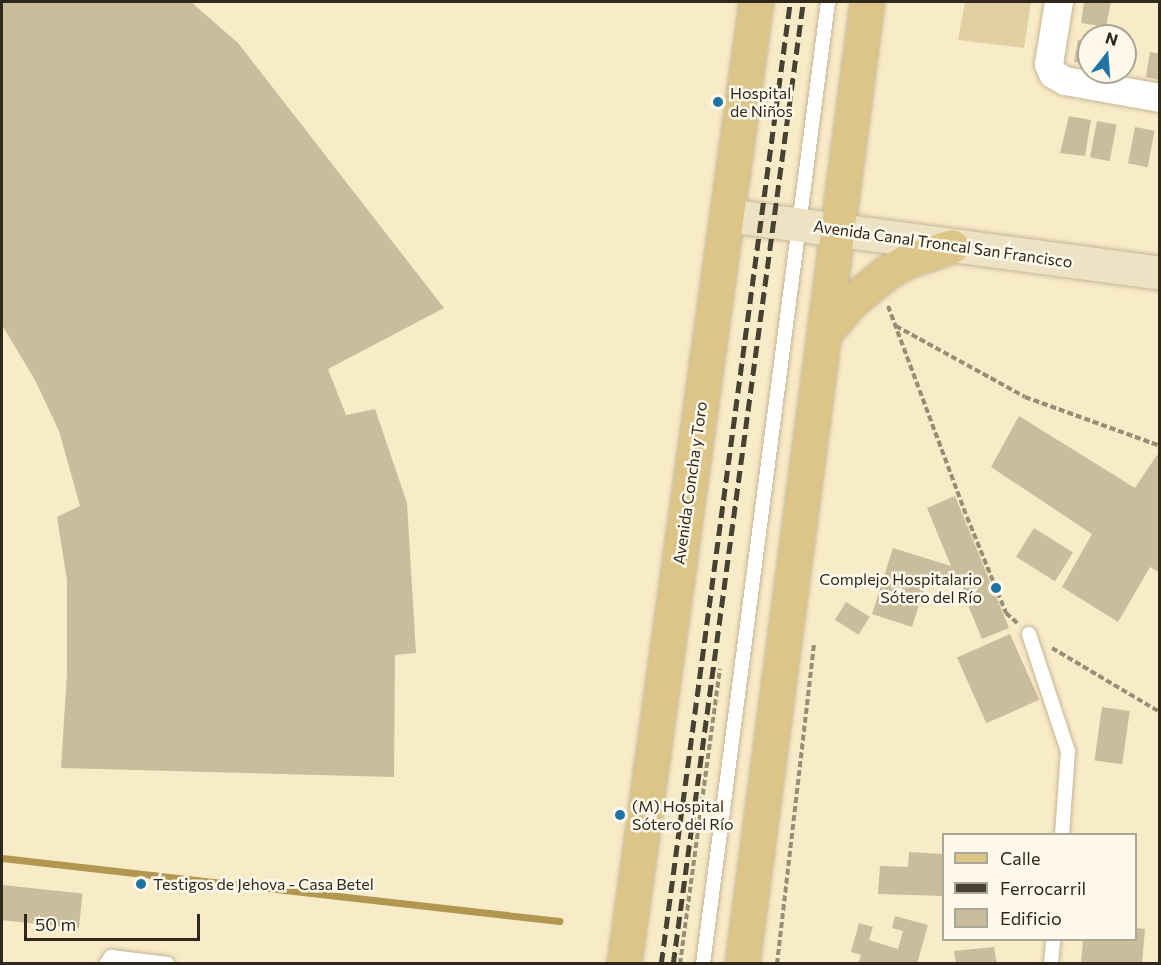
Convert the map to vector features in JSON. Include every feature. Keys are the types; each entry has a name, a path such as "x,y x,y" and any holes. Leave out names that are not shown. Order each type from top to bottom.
{"main road":[{"name":"Avenida Concha y Toro","path":"624,963 756,2"},
{"path":"742,963 867,2"},
{"name":"Avenida Canal Troncal San Francisco","path":"727,216 1160,273"},
{"path":"825,332 852,301 886,273 907,261 952,246"},
{"path":"613,963 632,906"}],"street":[{"path":"1059,2 1050,69 1058,79 1160,98"}],"lane":[{"path":"704,963 828,2"},
{"path":"1029,633 1068,751 1062,833"},
{"path":"1051,963 1053,941"},
{"path":"106,963 111,957 168,963"}],"path":[{"path":"886,302 967,517 1006,613 1029,633 1160,712"},
{"path":"895,326 1025,398 1160,446"},
{"path":"777,963 815,634"}],"shaded area":[{"path":"965,2 1031,2 1024,48 958,40"}],"building":[{"path":"2,2 191,2 238,43 444,308 328,369 346,415 375,409 407,503 416,653 395,655 394,777 61,768 67,673 67,580 57,517 80,506 59,431 35,380 2,325"},
{"path":"1084,2 1111,2 1107,24 1081,23"},
{"path":"1077,46 1077,62 1074,62"},
{"path":"1150,52 1160,54 1160,80 1146,77"},
{"path":"1069,116 1091,120 1085,156 1060,153"},
{"path":"1097,121 1117,125 1110,161 1090,157"},
{"path":"1135,127 1155,131 1148,167 1128,163"},
{"path":"1019,416 1135,488 1157,455 1160,456 1160,573 1150,567 1118,622 1062,587 1092,534 991,467"},
{"path":"955,496 1009,628 982,639 961,588 928,577 912,627 872,614 893,548 951,566 927,508"},
{"path":"1034,528 1073,552 1055,581 1016,557"},
{"path":"846,602 870,617 859,635 835,620"},
{"path":"1010,634 1039,700 986,723 957,658"},
{"path":"1102,707 1130,711 1122,764 1094,760"},
{"path":"909,852 942,854 942,896 878,894 880,866 908,867"},
{"path":"2,885 83,893 79,928 2,920"},
{"path":"895,916 928,925 917,964 858,964 861,955 851,952 859,923 873,927 869,940 898,949 903,931 892,928"},
{"path":"1137,928 1145,929 1142,964 1081,964 1083,941 1137,941"},
{"path":"994,947 997,964 956,964 954,951"}],"waterway":[{"path":"2,858 559,921"}],"railway":[{"path":"661,964 790,2"},
{"path":"673,964 803,2"}],"place":[{"name":"Hospital de Niños","path":"718,102"},
{"name":"Complejo Hospitalario Sótero del Río","path":"996,588"},
{"name":"(M) Hospital Sótero del Río","path":"620,815"},
{"name":"Testigos de Jehova - Casa Betel","path":"141,884"}]}
